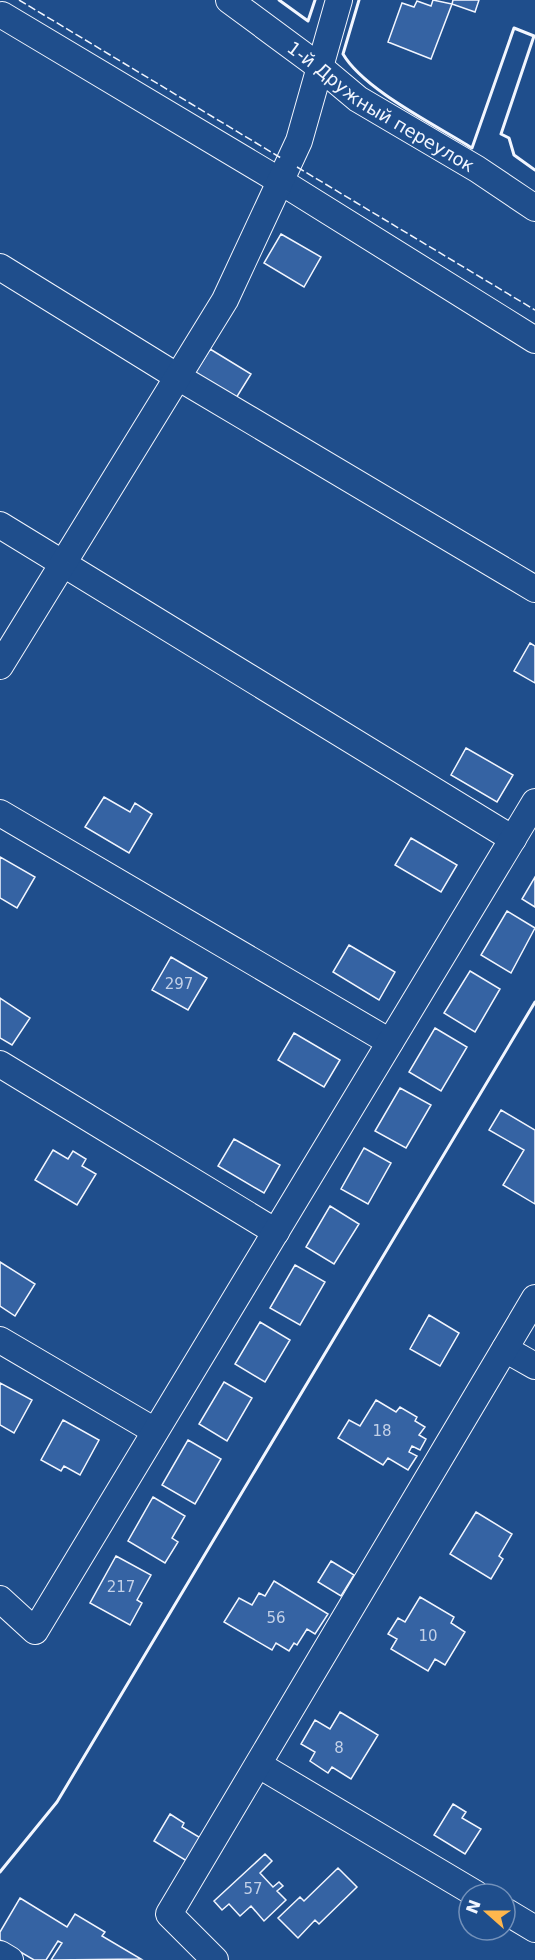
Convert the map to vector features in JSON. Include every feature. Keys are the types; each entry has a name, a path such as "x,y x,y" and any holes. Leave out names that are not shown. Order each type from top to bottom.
{"street":[{"name":"1-й Дружный переулок","path":"229,0 321,68 358,99 477,169 535,208"},
{"path":"0,666 225,300 299,141 339,0"},
{"path":"2,15 280,181 535,340"},
{"path":"0,267 178,377 535,589"},
{"path":"0,525 64,562 513,839"},
{"path":"0,1599 35,1631 535,802"},
{"path":"0,813 390,1042"},
{"path":"0,1064 276,1232"},
{"path":"215,1960 169,1914 535,1298"},
{"path":"0,1340 155,1431"},
{"path":"505,1349 535,1366"},
{"path":"259,1765 457,1883"},
{"path":"517,1918 535,1929"},
{"path":"0,1954 10,1960"}],"building":[{"path":"433,0 452,4 431,59 388,42 402,3 414,7 417,1 431,6"},
{"path":"453,0 479,0 475,12 452,4"},
{"path":"281,234 321,257 304,287 264,263"},
{"path":"210,349 251,374 233,403 192,378"},
{"path":"530,643 535,646 535,683 514,671"},
{"path":"466,748 513,775 497,802 451,775"},
{"path":"104,797 130,812 135,803 152,814 129,853 85,827"},
{"path":"411,838 457,865 441,892 395,865"},
{"path":"0,857 35,877 17,908 0,898"},
{"path":"535,877 535,907 522,899"},
{"path":"507,911 535,928 511,973 481,955"},
{"path":"349,945 395,972 379,1000 333,972"},
{"path":"171,957 207,978 188,1010 152,990"},
{"path":"470,971 500,989 475,1032 444,1013"},
{"path":"0,998 30,1018 12,1045 0,1038"},
{"path":"435,1028 467,1047 441,1091 409,1072"},
{"path":"294,1033 340,1060 324,1087 278,1060"},
{"path":"400,1088 431,1105 406,1148 375,1131"},
{"path":"501,1110 535,1130 535,1204 503,1185 524,1150 489,1130"},
{"path":"234,1139 280,1165 264,1193 218,1166"},
{"path":"364,1148 391,1163 368,1204 341,1189"},
{"path":"53,1150 68,1159 73,1151 86,1159 82,1166 96,1174 77,1205 35,1180"},
{"path":"330,1206 359,1224 334,1264 306,1247"},
{"path":"0,1262 35,1284 15,1316 0,1306"},
{"path":"295,1265 325,1282 300,1325 270,1308"},
{"path":"429,1315 459,1333 440,1366 410,1349"},
{"path":"260,1322 290,1340 265,1382 235,1364"},
{"path":"224,1382 252,1398 227,1441 199,1424"},
{"path":"0,1383 32,1400 14,1433 0,1425"},
{"path":"376,1400 396,1412 400,1407 417,1417 415,1421 425,1427 419,1435 426,1439 420,1450 412,1446 409,1452 417,1456 408,1470 388,1458 383,1465 338,1438 349,1420 360,1426"},
{"path":"63,1420 99,1440 80,1475 64,1466 61,1471 41,1460"},
{"path":"188,1440 221,1459 195,1504 162,1485"},
{"path":"153,1497 185,1516 172,1538 178,1542 165,1563 128,1541"},
{"path":"476,1512 512,1534 499,1556 503,1559 491,1579 450,1554"},
{"path":"116,1556 151,1575 137,1600 142,1603 130,1625 90,1603"},
{"path":"331,1561 354,1575 341,1596 318,1582"},
{"path":"274,1581 328,1614 315,1634 307,1629 297,1645 294,1643 289,1651 276,1643 272,1650 224,1622 239,1598 252,1605 259,1593 265,1596"},
{"path":"420,1597 454,1617 451,1623 465,1632 445,1665 435,1659 428,1671 391,1649 397,1639 388,1634 398,1618 405,1622"},
{"path":"340,1712 378,1735 351,1779 332,1767 328,1773 310,1761 315,1752 301,1744 315,1720 330,1729"},
{"path":"453,1804 466,1812 462,1818 481,1829 465,1854 434,1835"},
{"path":"170,1814 184,1823 182,1827 204,1840 190,1863 154,1841"},
{"path":"265,1854 272,1861 260,1873 273,1887 279,1882 283,1886 277,1891 286,1900 264,1921 251,1906 240,1916 229,1904 222,1910 214,1901"},
{"path":"338,1868 357,1887 319,1924 315,1920 298,1938 278,1918 300,1897 304,1901"},
{"path":"20,1898 67,1927 75,1914 105,1932 102,1936 141,1959 51,1960 62,1943 58,1941 46,1960 34,1960 0,1940 0,1932"}],"fence":[{"path":"19,0 281,158"},
{"path":"297,167 535,310"}],"wall":[{"path":"279,0 308,21 315,0"},
{"path":"359,0 343,54 367,81 421,118 472,148 514,28 534,36 501,134 509,138 514,155 535,170"},
{"path":"0,1872 57,1802 535,1002"}]}
